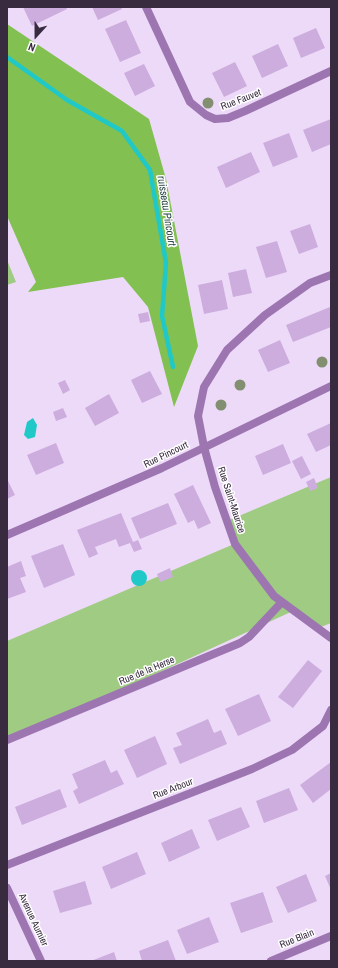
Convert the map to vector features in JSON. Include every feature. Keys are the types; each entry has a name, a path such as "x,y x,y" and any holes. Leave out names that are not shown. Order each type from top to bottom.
{"street":[{"name":"Rue Fauvet","path":"146,7 190,102 206,115 216,119 228,118 245,111 331,71"},
{"name":"Rue Saint-Maurice","path":"331,275 310,283 265,315 227,350 204,387 198,416 204,447 215,487 235,544 274,596 331,638"},
{"name":"Rue Pincourt","path":"7,535 162,468 331,386"},
{"name":"Rue de la Herse","path":"7,740 240,643 249,637 282,602"},
{"name":"Rue Arbour","path":"7,866 252,769 292,750 323,726 331,710"},
{"name":"Avenue Aumier","path":"7,888 41,961"},
{"name":"Rue Blain","path":"270,961 331,936"}],"shaded area":[{"path":"7,24 149,119 166,179 198,346 174,407 148,307 123,277 28,292 36,282 7,216"},
{"path":"7,260 16,282 7,285"},
{"path":"33,418 37,425 35,437 28,439 24,435 27,422"},
{"path":"331,477 331,623 316,629 293,611 7,742 7,641 234,544 227,521"},
{"path":"136,570 142,570 147,575 145,584 142,586 136,586 131,581 131,575"}],"building":[{"path":"23,7 66,7 67,9 32,26"},
{"path":"92,7 121,7 122,9 98,20"},
{"path":"126,20 141,53 120,62 105,29"},
{"path":"316,28 325,48 301,58 293,38"},
{"path":"278,44 288,66 262,78 252,56"},
{"path":"235,62 247,86 224,97 212,73"},
{"path":"144,64 155,86 135,96 124,73"},
{"path":"331,119 331,144 312,152 303,130"},
{"path":"289,133 298,157 273,167 263,143"},
{"path":"251,152 260,172 226,188 217,167"},
{"path":"310,224 318,247 299,254 290,231"},
{"path":"277,241 287,272 266,278 256,247"},
{"path":"246,269 252,293 233,297 228,273"},
{"path":"222,280 228,309 204,314 198,285"},
{"path":"330,307 331,327 293,342 286,325"},
{"path":"148,312 150,321 140,323 138,314"},
{"path":"280,340 290,363 268,372 258,350"},
{"path":"150,371 162,394 142,403 131,380"},
{"path":"65,380 70,390 63,394 58,383"},
{"path":"109,394 119,413 95,426 85,408"},
{"path":"63,408 67,417 56,421 53,412"},
{"path":"331,423 331,445 316,452 307,434"},
{"path":"56,443 64,463 36,475 27,455"},
{"path":"283,444 291,463 263,475 255,456"},
{"path":"302,456 311,474 301,479 292,461"},
{"path":"314,478 318,488 310,491 306,482"},
{"path":"7,479 15,495 7,499"},
{"path":"193,485 211,523 198,529 194,520 188,523 174,494"},
{"path":"168,503 177,524 140,539 131,518"},
{"path":"121,513 133,542 138,540 142,549 134,552 130,543 119,547 116,539 95,547 98,554 89,558 77,530"},
{"path":"63,544 75,575 44,588 31,556"},
{"path":"21,561 26,576 20,578 26,592 7,599 7,567"},
{"path":"170,568 173,577 160,582 157,574"},
{"path":"308,660 322,671 293,708 278,697"},
{"path":"259,694 271,721 238,736 225,709"},
{"path":"208,719 214,733 221,730 227,744 180,764 173,748 182,745 176,733"},
{"path":"155,736 167,764 137,778 124,750"},
{"path":"105,760 111,773 117,770 124,784 79,804 73,791 78,788 72,774"},
{"path":"331,762 331,789 313,803 300,785"},
{"path":"289,788 298,810 264,823 256,801"},
{"path":"60,789 67,807 22,825 15,807"},
{"path":"241,807 250,827 217,841 208,820"},
{"path":"192,829 200,848 169,862 161,843"},
{"path":"137,852 146,874 111,889 102,867"},
{"path":"331,873 331,890 325,876"},
{"path":"306,874 317,901 288,913 276,887"},
{"path":"85,881 92,904 60,913 53,891"},
{"path":"263,892 273,922 241,933 230,903"},
{"path":"209,917 219,942 187,954 177,930"},
{"path":"168,940 176,961 142,961 139,951"},
{"path":"114,952 117,961 91,961"}],"waterway":[{"name":"ruisseau Pincourt","path":"7,57 67,100 122,131 150,170 166,263 162,316 173,367"}]}
